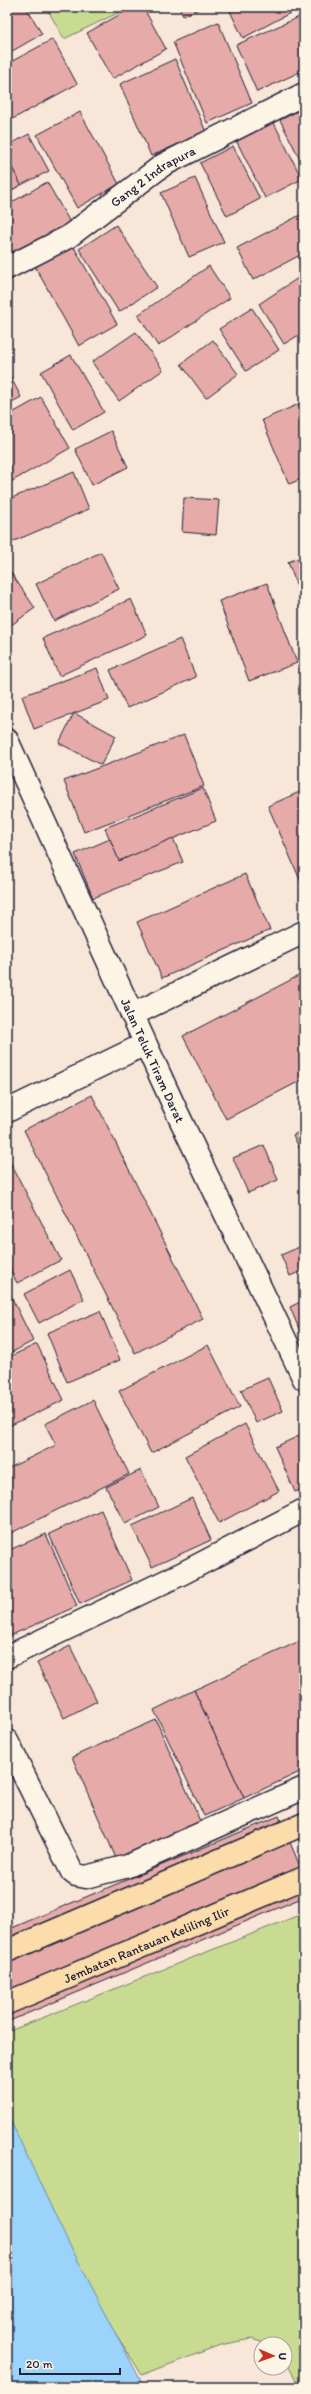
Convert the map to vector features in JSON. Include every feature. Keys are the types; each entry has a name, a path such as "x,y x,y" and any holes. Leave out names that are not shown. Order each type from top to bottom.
{"main road":[{"path":"7,1951 304,1824"},
{"name":"Jembatan Rantauan Keliling Ilir","path":"7,2003 294,1882"}],"street":[{"name":"Gang 2 Indrapura","path":"7,268 68,237 163,165 304,94"},
{"name":"Jalan Teluk Tiram Darat","path":"7,740 145,1044 304,1379"},
{"path":"132,1015 304,932"},
{"path":"7,1111 145,1044"},
{"path":"7,1657 183,1573 304,1510"},
{"path":"7,1741 72,1872 80,1877 93,1876 128,1866 304,1788"}],"green space":[{"path":"46,7 130,7 64,39"},
{"path":"304,1913 304,2387 299,2387 293,2375 293,2336 253,2336 253,2340 220,2345 142,2375 41,2216 7,2128 7,2032"}],"water":[{"path":"7,2113 61,2228 144,2387 7,2387"}],"building":[{"path":"13,7 26,7 42,34 7,54 7,10"},
{"path":"133,7 143,7 166,49 112,79 87,33"},
{"path":"179,7 203,7 183,16"},
{"path":"228,7 287,7 290,13 243,38"},
{"path":"299,17 304,28 304,70 257,92 236,45"},
{"path":"218,22 252,103 207,123 173,42"},
{"path":"53,39 77,84 7,122 7,64"},
{"path":"175,59 206,132 151,156 120,84"},
{"path":"304,108 304,167 280,120"},
{"path":"80,112 119,184 77,208 37,135"},
{"path":"273,121 302,179 265,198 236,140"},
{"path":"29,134 49,171 21,185 7,158 7,146"},
{"path":"233,146 260,199 227,216 200,163"},
{"path":"7,158 21,185 7,193"},
{"path":"195,178 224,242 189,257 161,193"},
{"path":"47,182 71,224 7,260 7,205"},
{"path":"304,213 304,253 253,280 237,248"},
{"path":"116,225 157,287 119,312 79,249"},
{"path":"70,240 117,324 79,346 32,261"},
{"path":"209,266 230,298 158,346 138,315"},
{"path":"304,274 304,332 284,344 259,304"},
{"path":"252,308 279,350 246,371 219,329"},
{"path":"136,332 163,370 119,401 92,362"},
{"path":"213,340 238,374 206,398 181,364"},
{"path":"71,355 104,412 73,430 41,372"},
{"path":"7,370 21,397 7,405"},
{"path":"41,397 70,448 7,484 7,416"},
{"path":"299,404 304,416 304,478 289,484 262,420"},
{"path":"111,431 128,467 92,485 75,449"},
{"path":"74,472 89,509 7,544 7,500"},
{"path":"184,498 219,500 216,535 182,532"},
{"path":"101,552 119,589 54,621 36,584"},
{"path":"304,556 304,605 288,562"},
{"path":"7,567 35,608 7,628"},
{"path":"267,583 297,663 249,681 219,601"},
{"path":"131,599 147,635 59,676 43,638"},
{"path":"180,639 196,677 127,708 110,670"},
{"path":"97,668 109,700 34,729 22,696"},
{"path":"74,713 116,736 101,765 59,743"},
{"path":"184,735 204,786 84,832 64,781"},
{"path":"203,788 216,821 119,861 105,828"},
{"path":"304,790 304,881 301,882 268,806"},
{"path":"173,838 183,862 93,898 75,854 110,839 119,861"},
{"path":"245,874 270,930 162,978 137,922"},
{"path":"304,973 304,1079 226,1119 183,1036"},
{"path":"92,1095 203,1319 135,1353 24,1130"},
{"path":"304,1130 304,1158 293,1135"},
{"path":"264,1145 278,1180 248,1193 233,1158"},
{"path":"7,1156 61,1260 17,1283 7,1263"},
{"path":"304,1245 304,1270 290,1276 281,1255"},
{"path":"70,1270 84,1299 39,1323 24,1294"},
{"path":"7,1288 33,1341 7,1355"},
{"path":"304,1300 304,1332 301,1334 290,1307"},
{"path":"100,1311 120,1360 67,1382 47,1333"},
{"path":"37,1344 64,1400 7,1427 7,1358"},
{"path":"208,1345 240,1407 151,1453 119,1391"},
{"path":"268,1378 283,1411 256,1423 241,1390"},
{"path":"93,1400 129,1474 7,1535 7,1469 56,1445 45,1424"},
{"path":"245,1424 279,1491 219,1523 185,1456"},
{"path":"301,1435 304,1441 304,1488 295,1492 275,1447"},
{"path":"141,1470 159,1507 125,1524 106,1487"},
{"path":"192,1498 211,1540 152,1567 132,1526"},
{"path":"101,1510 132,1580 80,1604 49,1534"},
{"path":"46,1534 77,1606 7,1637 7,1551"},
{"path":"304,1639 304,1770 244,1798 194,1690"},
{"path":"70,1646 97,1701 64,1718 37,1663"},
{"path":"194,1690 244,1798 204,1816 154,1710"},
{"path":"156,1720 203,1828 119,1865 72,1757"},
{"path":"279,1816 304,1876 304,1897 7,2022 7,1930"}]}
